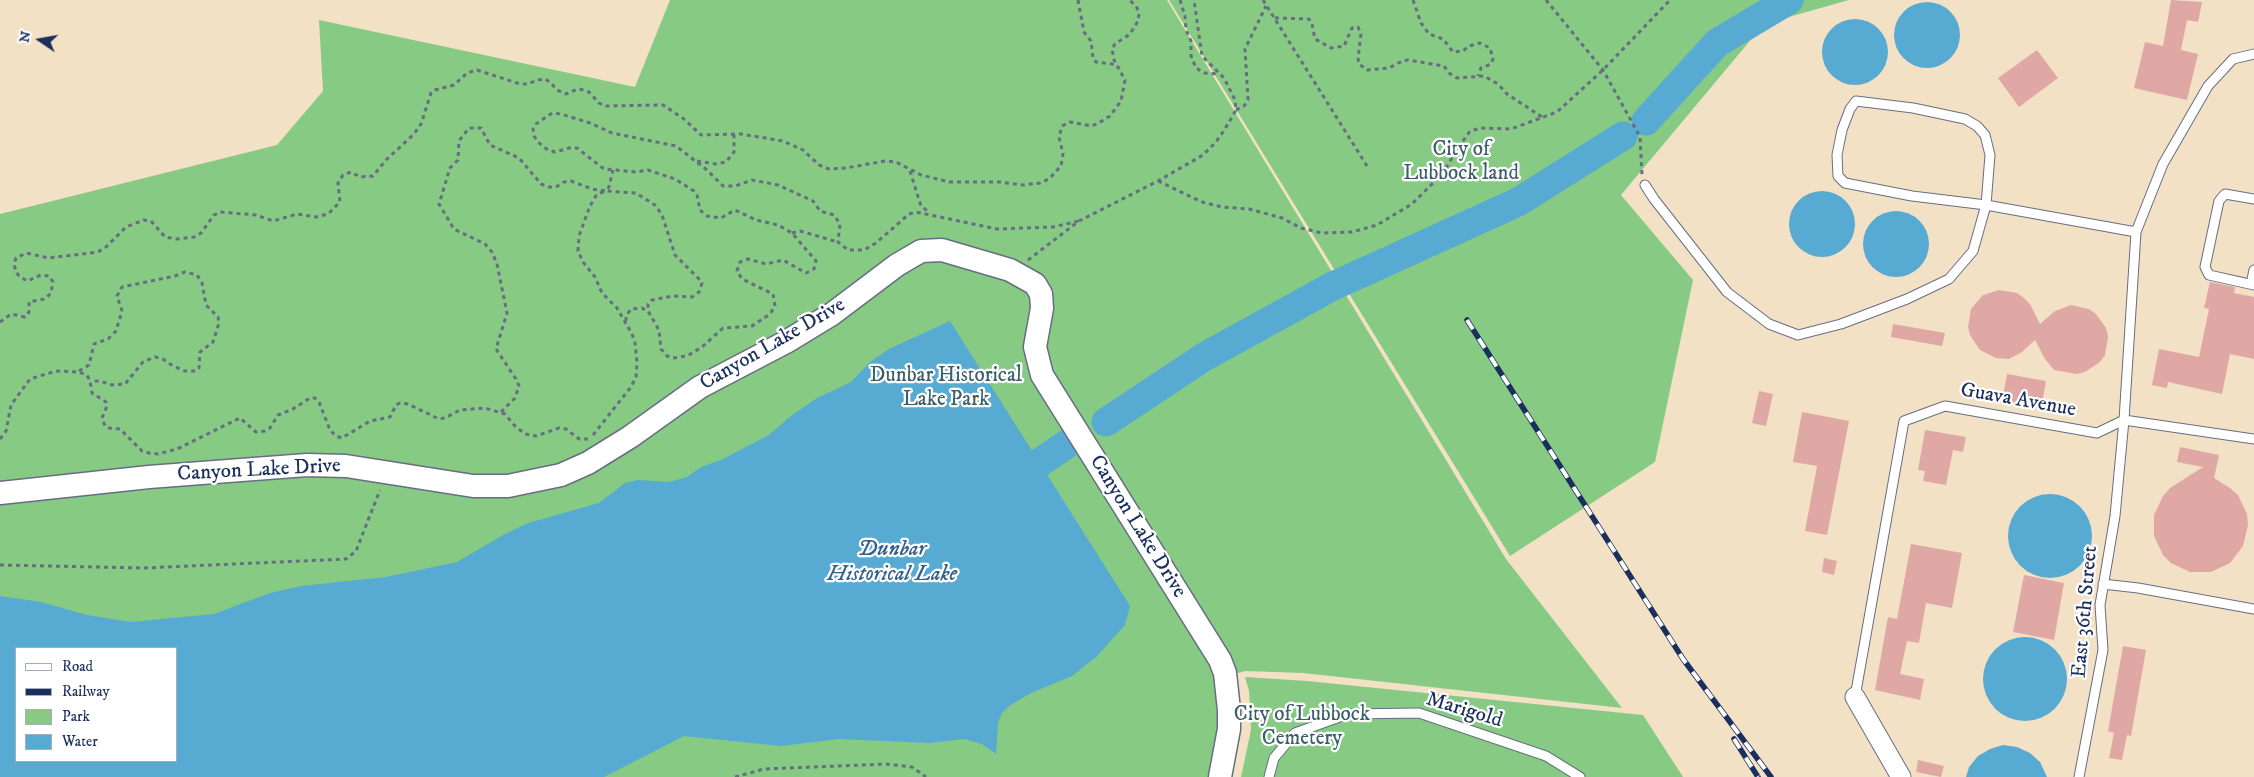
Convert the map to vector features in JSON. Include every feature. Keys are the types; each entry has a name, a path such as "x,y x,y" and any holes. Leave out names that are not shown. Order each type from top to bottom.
{"street":[{"name":"Canyon Lake Drive","path":"0,493 149,477 273,467 346,466 473,486 508,486 560,475 588,463 630,437 700,386 786,342 832,314 897,265 921,251 942,250 1010,270 1035,284 1041,294 1042,308 1035,347 1042,375 1222,667 1228,689 1230,710 1229,729 1220,777"},
{"path":"1855,697 1901,777"}],"lane":[{"name":"East 36th Street","path":"2079,777 2103,650 2100,605 2115,516 2124,420 2136,232 2163,164 2208,86 2233,59 2254,54"},
{"path":"1645,185 1727,292 1769,324 1798,335 1841,324 1907,299 1949,279 1973,251 1986,205 1990,155 1985,135 1977,126 1965,119 1913,108 1867,101 1856,102 1850,109 1842,130 1836,155 1838,176 1845,183 1912,196 1986,205 2136,232"},
{"path":"2254,199 2225,194 2219,201 2205,267 2209,275 2252,284 2254,270"},
{"name":"Guava Avenue","path":"1855,697 1904,421 1945,406 2097,433 2124,420"},
{"path":"2124,420 2254,439"},
{"path":"2103,584 2138,588 2254,609"},
{"name":"Marigold","path":"1269,777 1274,758 1295,733 1348,714 1418,713 1546,756 1580,777"}],"path":[{"path":"1078,0 1084,32 1091,41 1093,58 1096,62 1119,67"},
{"path":"0,322 10,314 25,317 29,312 29,302 45,299 51,293 53,282 49,276 41,275 27,281 16,272 14,264 16,258 26,253 48,258 98,252 106,247 126,227 144,220 151,221 165,237 177,239 194,237 201,233 214,215 220,212 256,215 273,221 297,214 316,217 328,214 340,202 338,183 343,175 351,172 363,177 372,176 414,134 431,93 439,87 458,82 470,71 483,71 520,84 545,80 550,82 560,92 570,94 578,89 589,92 595,100 605,106 663,105 684,119 700,135 741,134 783,141 803,150 819,165 829,168 846,168 885,161 896,162 910,171 949,182 1033,184 1049,180 1057,173 1063,160 1059,137 1062,126 1070,122 1091,126 1097,124 1104,121 1117,107 1124,91 1125,80 1112,54 1112,49 1115,44 1130,34 1135,28 1139,14 1134,3 1130,0"},
{"path":"1180,0 1185,16 1186,30 1191,41 1192,60 1196,68 1204,72 1220,74"},
{"path":"1194,0 1202,56 1220,74 1232,90 1236,110"},
{"path":"1263,0 1368,166"},
{"path":"1414,0 1421,23 1429,34 1443,38 1453,52 1463,52 1469,46 1480,43 1490,48 1493,59 1491,64 1481,68 1478,76"},
{"path":"1546,0 1603,70 1640,137 1640,163 1645,185"},
{"path":"1158,181 1202,202 1274,215 1301,228 1322,232 1352,232 1377,225 1412,204 1443,173 1470,131 1481,128 1511,129 1557,112 1603,70 1670,0"},
{"path":"1010,270 1026,262 1079,221 1158,181 1203,155 1216,142 1236,110 1244,106 1248,100 1245,49 1266,5"},
{"path":"1275,18 1309,19 1315,39 1331,48 1344,46 1352,28 1358,27 1361,34 1358,58 1360,64 1367,70 1389,68 1408,60 1444,66 1449,73 1457,78 1478,76 1490,78 1507,94 1542,117"},
{"path":"626,325 626,316 631,310 642,308 648,311 658,324 663,354 673,358 687,356 696,352 723,328 746,328 757,324 774,309 775,297 770,292 742,279 736,271 737,265 748,259 761,264 782,260 801,272 810,272 816,266 814,257 792,233 783,227 756,220 735,210 721,218 706,216 700,210 694,191 676,179 654,171 613,170 600,167 577,148 556,152 543,147 534,136 536,124 553,113 590,123 612,134 670,144 683,151 723,186 735,186 746,181 778,184 810,199 820,211 834,215 840,224 838,242"},
{"path":"501,412 514,398 519,386 496,349 507,314 497,264 492,252 485,244 454,229 439,204 450,168 458,160 459,141 469,128 481,128 490,145 519,158 542,184 556,187 564,182 571,181 592,189 636,193 655,205 662,215 675,255 702,283 699,292 692,297 672,296 652,300 648,304 648,311"},
{"path":"694,160 708,164 726,162 734,152 734,134"},
{"path":"0,439 6,431 11,405 30,379 49,371 78,372 86,375 92,393 106,402 107,406 102,418 105,426 120,430 142,451 158,454 177,449 240,418 256,432 265,431 270,428 278,414 293,409 310,398 315,398 320,402 330,430 336,436 342,438 370,421 390,416 396,405 400,403 408,404 439,419 468,408 485,408 501,412 525,434 544,434 559,428 566,429 579,439 585,440 592,437 631,387 636,377 635,343 617,308 602,293 578,251 579,236 592,200 597,194 606,191 609,187 613,170"},
{"path":"910,171 922,206 933,214"},
{"path":"792,233 800,231 838,242 848,250 864,250 888,234 909,214 924,212 997,229 1053,227 1079,221"},
{"path":"78,372 89,365 94,344 108,339 116,331 122,311 117,296 122,287 175,276 185,272 197,275 202,283 204,300 218,316 220,323 212,342 200,352 199,368 196,371 185,371 172,366 163,359 155,358 143,362 125,384 117,386 94,381 90,384"},
{"path":"0,565 144,568 346,559 356,552 386,473"},
{"path":"735,777 764,769 886,764 912,767 926,777"}],"green space":[{"name":"Dunbar Historical Lake Park","path":"670,0 1167,0 1506,559 1622,708 1303,673 1245,671 1214,680 1218,692 1219,722 1209,777 0,777 0,214 277,145 323,91 319,20 635,87"},
{"name":"City of Lubbock land","path":"1169,0 1849,0 1764,24 1621,195 1693,280 1655,462 1510,556"},
{"name":"City of Lubbock Cemetery","path":"1245,677 1307,681 1643,715 1683,777 1241,777 1251,730 1249,691"}],"water":[{"path":"1921,2 1933,2 1945,7 1955,17 1960,29 1958,48 1945,63 1933,68 1921,68 1909,63 1899,53 1894,41 1894,29 1899,17 1909,7"},
{"path":"1861,19 1879,28 1886,39 1888,52 1886,65 1879,76 1868,83 1849,85 1831,76 1824,65 1822,46 1831,28 1842,21"},
{"path":"1828,191 1846,200 1853,211 1855,224 1853,237 1846,248 1835,255 1816,257 1798,248 1791,237 1789,218 1798,200 1809,193"},
{"path":"1902,211 1920,220 1927,231 1929,244 1927,257 1920,268 1909,275 1890,277 1872,268 1865,257 1863,238 1872,220 1883,213"},
{"name":"Dunbar Historical Lake","path":"950,321 1130,606 1125,625 1096,657 1072,676 1031,693 1009,706 1002,713 998,723 996,754 982,744 964,739 929,743 839,739 781,746 684,736 604,777 0,777 0,596 41,602 87,615 131,622 214,614 270,593 301,586 386,577 457,562 503,535 528,523 599,503 625,483 638,480 669,482 687,477 701,467 721,460 769,435 791,416 817,398 851,382 870,362 889,349"},
{"path":"2050,494 2066,497 2080,506 2089,520 2092,536 2089,552 2080,566 2066,575 2050,578 2034,575 2020,566 2011,552 2008,536 2011,520 2020,506 2034,497"},
{"path":"2025,637 2041,640 2055,649 2064,663 2067,679 2064,695 2055,709 2041,718 2025,721 2009,718 1995,709 1986,695 1983,679 1986,663 1995,649 2009,640"},
{"path":"2003,745 2017,747 2030,753 2040,762 2047,777 1966,777 1969,767 1978,756 1990,749"}],"building":[{"path":"2171,0 2202,2 2198,22 2187,20 2181,50 2198,54 2187,100 2134,88 2145,42 2163,46"},
{"path":"2037,50 2058,78 2019,107 1998,78"},
{"path":"2210,282 2235,287 2234,293 2254,297 2254,359 2230,354 2222,394 2168,382 2167,388 2152,385 2159,349 2199,357 2209,309 2204,308"},
{"path":"1999,290 2017,293 2024,298 2030,304 2040,324 2055,311 2071,305 2089,309 2096,314 2106,328 2108,337 2105,355 2100,362 2085,372 2077,374 2054,370 2045,359 2035,340 2022,352 2009,359 1996,358 1980,350 1970,335 1968,327 1971,309 1983,295"},
{"path":"1893,324 1945,333 1942,346 1891,337"},
{"path":"2007,374 2046,381 2041,409 2002,401"},
{"path":"1759,391 1773,394 1766,426 1752,423"},
{"path":"1802,412 1849,421 1827,535 1805,531 1817,466 1793,462"},
{"path":"1925,430 1966,437 1963,452 1953,450 1946,485 1923,481 1925,471 1918,470"},
{"path":"2180,447 2219,455 2214,478 2238,495 2247,514 2248,525 2243,546 2230,563 2211,572 2190,572 2171,563 2163,555 2154,536 2154,515 2163,496 2170,488 2203,467 2177,462"},
{"path":"1911,544 1962,553 1952,608 1926,603 1919,643 1907,641 1900,674 1924,679 1920,700 1875,690 1888,617 1897,619"},
{"path":"1824,558 1837,561 1834,575 1822,572"},
{"path":"2024,575 2064,583 2054,640 2013,632"},
{"path":"2123,646 2146,650 2131,736 2127,735 2122,760 2109,758 2114,733 2108,731"},
{"path":"1918,760 1944,766 1941,777 1916,772"}],"waterway":[{"path":"1646,121 1717,43 1789,0"},
{"path":"1106,422 1204,357 1331,287 1518,202 1623,136"},
{"path":"1009,488 1039,463 1067,444"}],"railway":[{"path":"1467,320 1683,659 1771,777"},
{"path":"1734,739 1758,777"}]}
